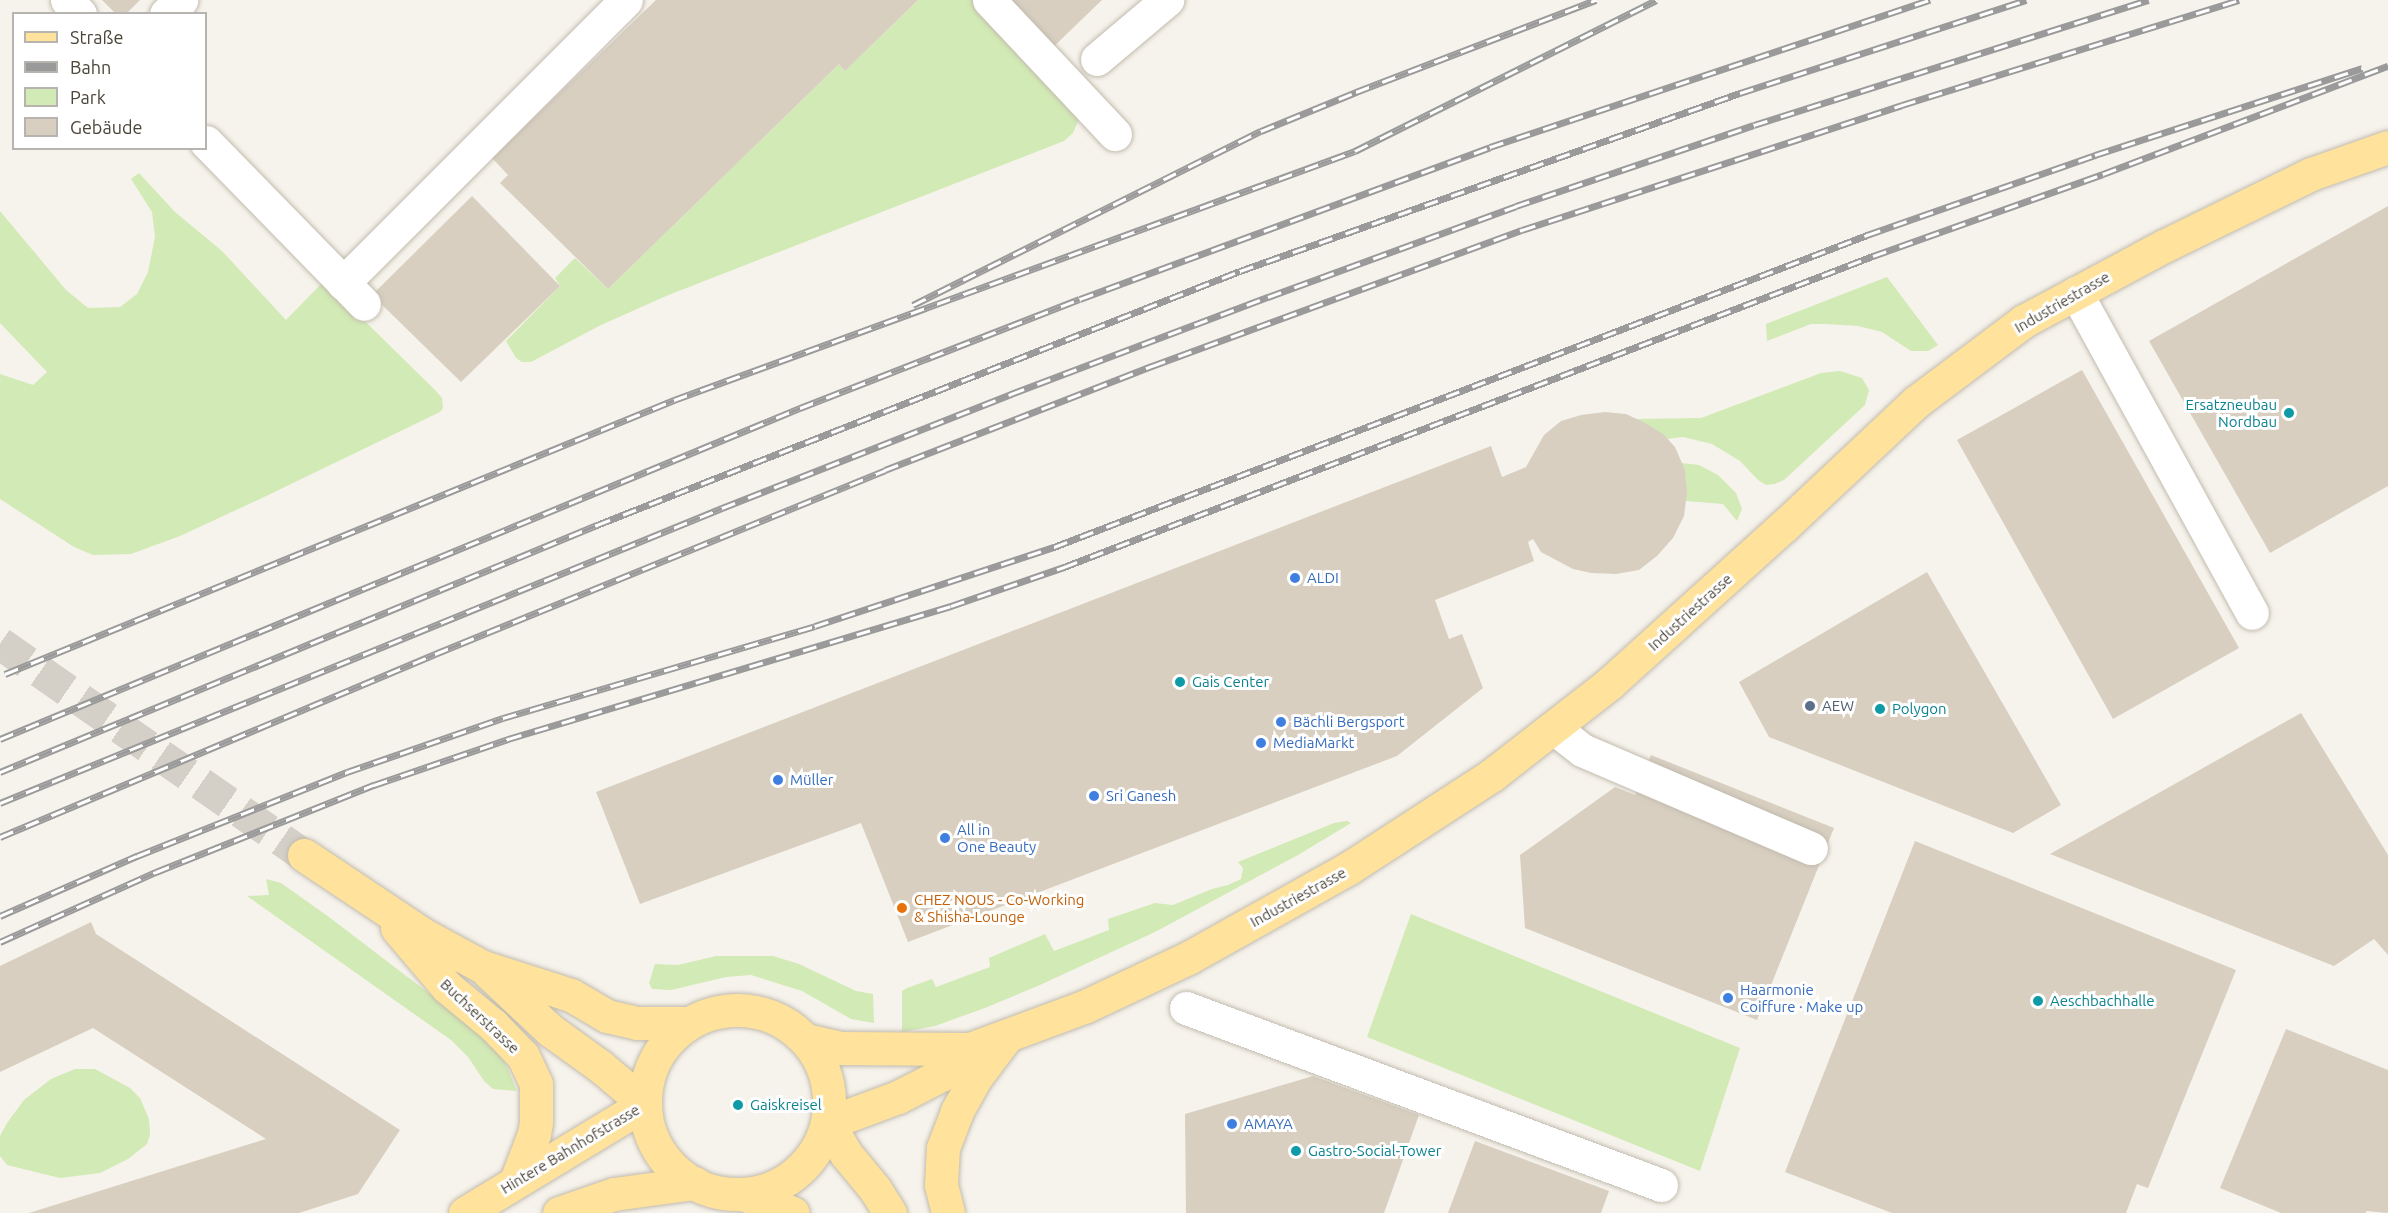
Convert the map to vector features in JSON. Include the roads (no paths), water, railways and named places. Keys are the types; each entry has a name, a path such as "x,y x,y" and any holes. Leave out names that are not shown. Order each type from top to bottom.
{"main road":[{"name":"Industriestrasse","path":"806,1040 840,1048 970,1049 1086,1006 1188,958 1349,868 1492,775 1610,683 1916,402 2024,321 2164,246 2311,174 2388,147"},
{"name":"Buchserstrasse","path":"304,855 424,935 483,968 571,995 607,1016 638,1023 689,1023"},
{"name":"Buchserstrasse","path":"376,904 447,987 493,1025 523,1056 536,1084 536,1122 534,1134 516,1181"},
{"name":"Buchserstrasse","path":"483,968 550,1030 600,1066 645,1104"},
{"path":"630,1190 674,1203 744,1203 797,1172 816,1150 828,1123 830,1101 827,1079 819,1059 806,1040 786,1024 763,1013 738,1010 713,1013 689,1023 674,1034 661,1049 646,1085 645,1104 649,1128 659,1150 674,1169 694,1183 744,1203 793,1213"},
{"path":"948,1213 940,1185 943,1148 957,1111 971,1085 1006,1037"},
{"name":"Industriestrasse","path":"828,1123 898,1096 930,1080 970,1049"},
{"name":"Hintere Bahnhofstrasse","path":"465,1213 645,1104"},
{"path":"828,1123 846,1155 875,1189 890,1213"},
{"path":"559,1213 630,1190 694,1183"}],"lane":[{"path":"67,0 78,12"},
{"path":"168,12 181,0"},
{"path":"207,143 354,293 626,0"},
{"path":"989,0 1115,134"},
{"path":"1097,59 1167,0"},
{"path":"2076,293 2252,613"},
{"path":"1554,728 1582,750 1811,848"},
{"path":"1186,1008 1661,1185"}],"tunnel":[{"path":"0,643 304,855"}],"railway":[{"path":"913,305 1261,131 1596,0"},
{"path":"5,674 674,400 1355,151 1656,0"},
{"path":"0,739 800,408 1080,299 1490,147 1930,0"},
{"path":"0,772 597,525 1240,271 1740,93 2026,0"},
{"path":"0,803 722,508 1011,394 1268,297 1516,206 1754,125 2149,0"},
{"path":"0,837 435,654 885,470 1152,366 1522,230 1902,105 2239,0"},
{"path":"0,942 156,872 374,785 508,739 951,606 1064,567 1873,256 2103,174 2388,66"},
{"path":"0,916 137,856 347,772 503,718 815,626 1054,547 1867,235 2095,155 2362,68"}],"place":[{"name":"Ersatzneubau Nordbau","path":"2289,413"},
{"name":"ALDI","path":"1295,578"},
{"name":"Gais Center","path":"1180,682"},
{"name":"AEW","path":"1810,706"},
{"name":"Polygon","path":"1880,709"},
{"name":"Bächli Bergsport","path":"1281,722"},
{"name":"MediaMarkt","path":"1261,743"},
{"name":"Müller","path":"778,780"},
{"name":"Sri Ganesh","path":"1094,796"},
{"name":"All in One Beauty","path":"945,838"},
{"name":"CHEZ NOUS - Co-Working & Shisha-Lounge","path":"902,908"},
{"name":"Haarmonie Coiffure · Make up","path":"1728,998"},
{"name":"Aeschbachhalle","path":"2038,1001"},
{"name":"Gaiskreisel","path":"738,1105"},
{"name":"AMAYA","path":"1232,1124"},
{"name":"Gastro-Social-Tower","path":"1296,1151"}]}
